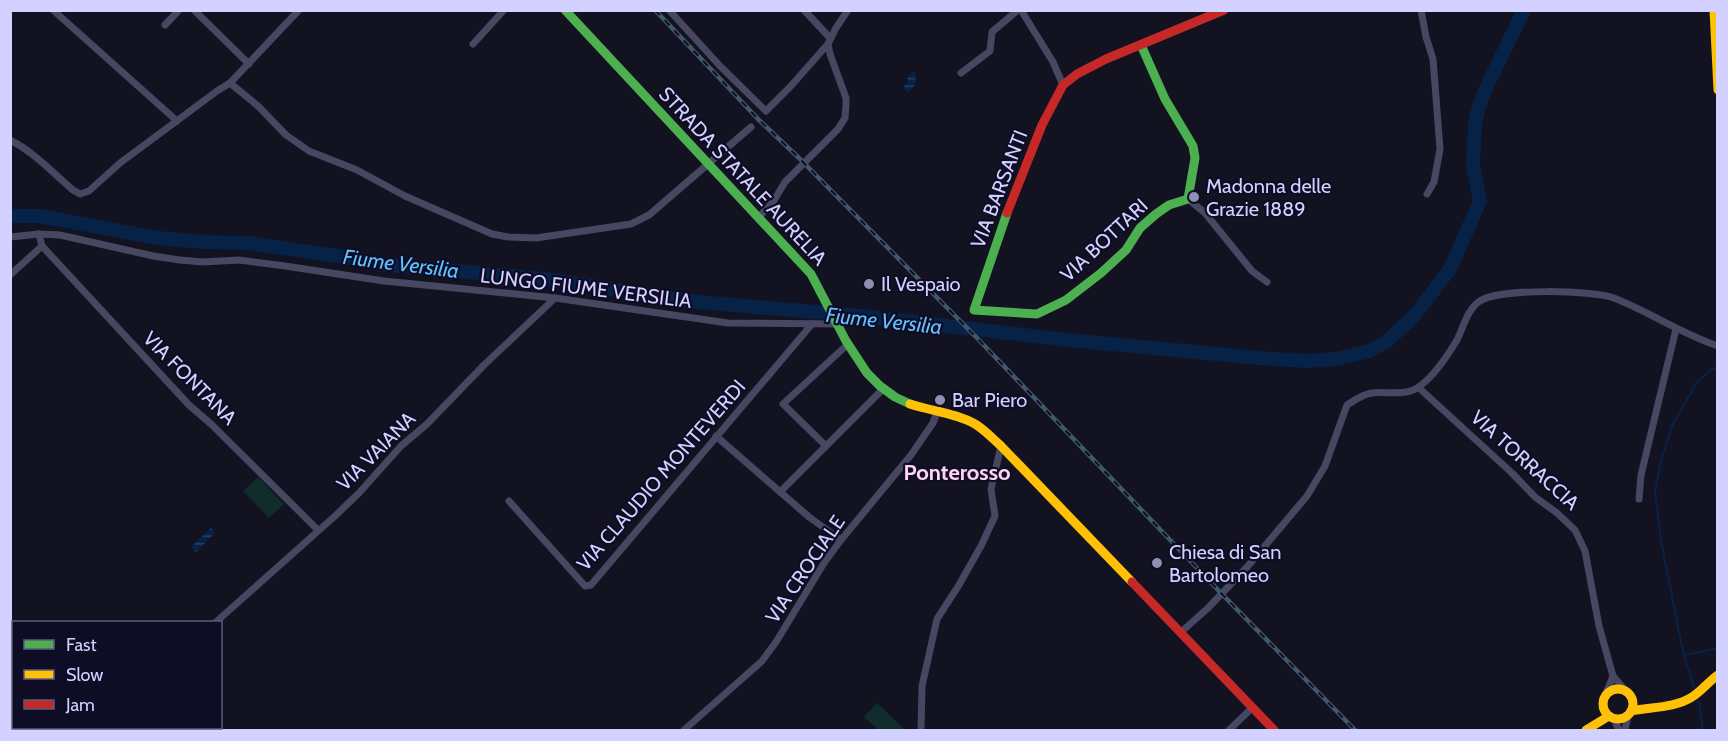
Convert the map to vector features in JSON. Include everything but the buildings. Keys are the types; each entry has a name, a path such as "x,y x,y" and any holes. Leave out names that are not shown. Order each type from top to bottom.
{"main road":[{"name":"STRADA STATALE AURELIA","path":"565,10 811,274 824,293 848,344 863,369 894,396 913,405 972,423 1001,446 1274,730"},
{"path":"1063,85 1077,74 1106,59 1210,13 1224,10"},
{"path":"1714,10 1718,90"},
{"path":"1141,45 1165,99 1193,146 1195,158 1188,199"},
{"name":"VIA BARSANTI","path":"974,310 1003,222 1042,125 1063,85"},
{"name":"VIA BOTTARI","path":"974,310 1037,314 1066,300 1126,250 1140,228 1156,214 1169,205 1188,199"},
{"path":"1589,728 1612,718 1619,719 1630,713 1685,700 1718,675"},
{"path":"1589,728 1606,693 1615,688 1655,706"},
{"path":"1628,694 1633,706 1630,713"},
{"path":"1602,703 1603,708 1612,718"}],"street":[{"path":"53,10 177,122"},
{"path":"165,25 179,10"},
{"path":"194,10 249,64"},
{"path":"10,140 73,190 80,194 89,191 120,163 231,83 299,10"},
{"path":"473,44 504,10"},
{"path":"758,218 773,202 796,170 838,129 845,118 846,98 830,54 829,41 804,10"},
{"path":"673,12 720,66 766,111 829,41 848,10"},
{"path":"961,73 990,51 992,32 1019,10 1053,62 1063,85"},
{"path":"1421,10 1433,59 1440,148 1434,182 1427,194"},
{"path":"231,83 258,106 286,135 309,151 357,170 436,210 492,234 500,235 554,236 631,224 649,215 751,126"},
{"path":"1188,199 1205,213 1252,271 1267,282"},
{"name":"LUNGO FIUME VERSILIA","path":"10,237 39,234 60,235 180,260 203,262 239,260 384,281 555,298 728,323 838,322"},
{"name":"VIA FONTANA","path":"39,234 42,246 189,405 212,424 318,530"},
{"path":"10,275 42,246"},
{"path":"1180,633 1248,567 1307,496 1325,466 1347,405 1371,393 1404,392 1419,388 1456,342 1473,308 1479,301 1492,296 1532,291 1588,293 1612,297 1676,329 1718,346"},
{"name":"VIA VAIANA","path":"217,621 343,508 386,462 555,298"},
{"name":"VIA CLAUDIO MONTEVERDI","path":"509,501 585,586 591,585 812,324"},
{"path":"1640,499 1641,475 1676,329"},
{"path":"826,446 783,404 848,344"},
{"path":"780,492 884,388"},
{"name":"VIA TORRACCIA","path":"1419,388 1535,497 1575,530 1584,551 1599,626 1613,676 1628,694"},
{"name":"VIA CROCIALE","path":"684,730 762,661 824,563 911,455 933,423 937,412"},
{"path":"716,436 809,517 841,540"},
{"path":"921,730 922,686 937,619 964,576 995,516 991,489 1001,446"},
{"path":"1606,693 1613,676"},
{"path":"1229,730 1252,708"},
{"path":"1625,730 1630,713"},
{"path":"1612,718 1619,730"}],"green space":[{"path":"258,477 284,504 269,518 243,491"},
{"path":"877,703 905,730 879,730 864,717"}],"water":[{"path":"915,72 916,83 908,93 903,88 908,82 907,77"},
{"path":"211,528 215,533 196,552 191,547"}],"waterway":[{"name":"Fiume Versilia","path":"10,216 39,216 158,238 249,243 377,264 545,279 698,302 862,316 1058,339 1259,358 1307,361 1335,359 1370,351 1386,342 1414,316 1450,269 1480,201 1473,165 1475,123 1479,106 1524,10"},
{"path":"1694,688 1679,632 1661,541 1655,491 1661,460 1672,426 1697,382 1718,367"},
{"path":"1685,655 1718,648"},
{"path":"1699,702 1703,730"}],"railway":[{"path":"655,10 758,119 977,338 1355,730"}],"traffic: fast":[{"path":"565,10 811,274 846,341 867,373 895,397 910,404"},
{"path":"1007,213 974,310 1037,314 1066,300 1101,273 1126,250 1140,228 1156,214 1169,205 1188,199 1195,158 1193,146 1165,99 1141,45"}],"traffic: slow":[{"path":"1714,10 1718,90"},
{"path":"910,404 960,417 982,429 1132,582"},
{"path":"1631,711 1685,701 1696,695 1718,675"},
{"path":"1618,689 1629,693 1633,704 1629,715 1618,719 1607,715 1603,704 1607,693 1618,689"},
{"path":"1586,730 1609,716"}],"traffic: jam":[{"path":"1007,213 1042,125 1063,85 1077,74 1106,59 1224,10"},
{"path":"1132,582 1274,730"}],"place":[{"name":"Madonna delle Grazie 1889","path":"1194,197"},
{"name":"Il Vespaio","path":"869,284"},
{"name":"Bar Piero","path":"940,400"},
{"name":"Chiesa di San Bartolomeo","path":"1157,563"}],"district":[{"name":"Ponterosso","path":"957,472"}]}
